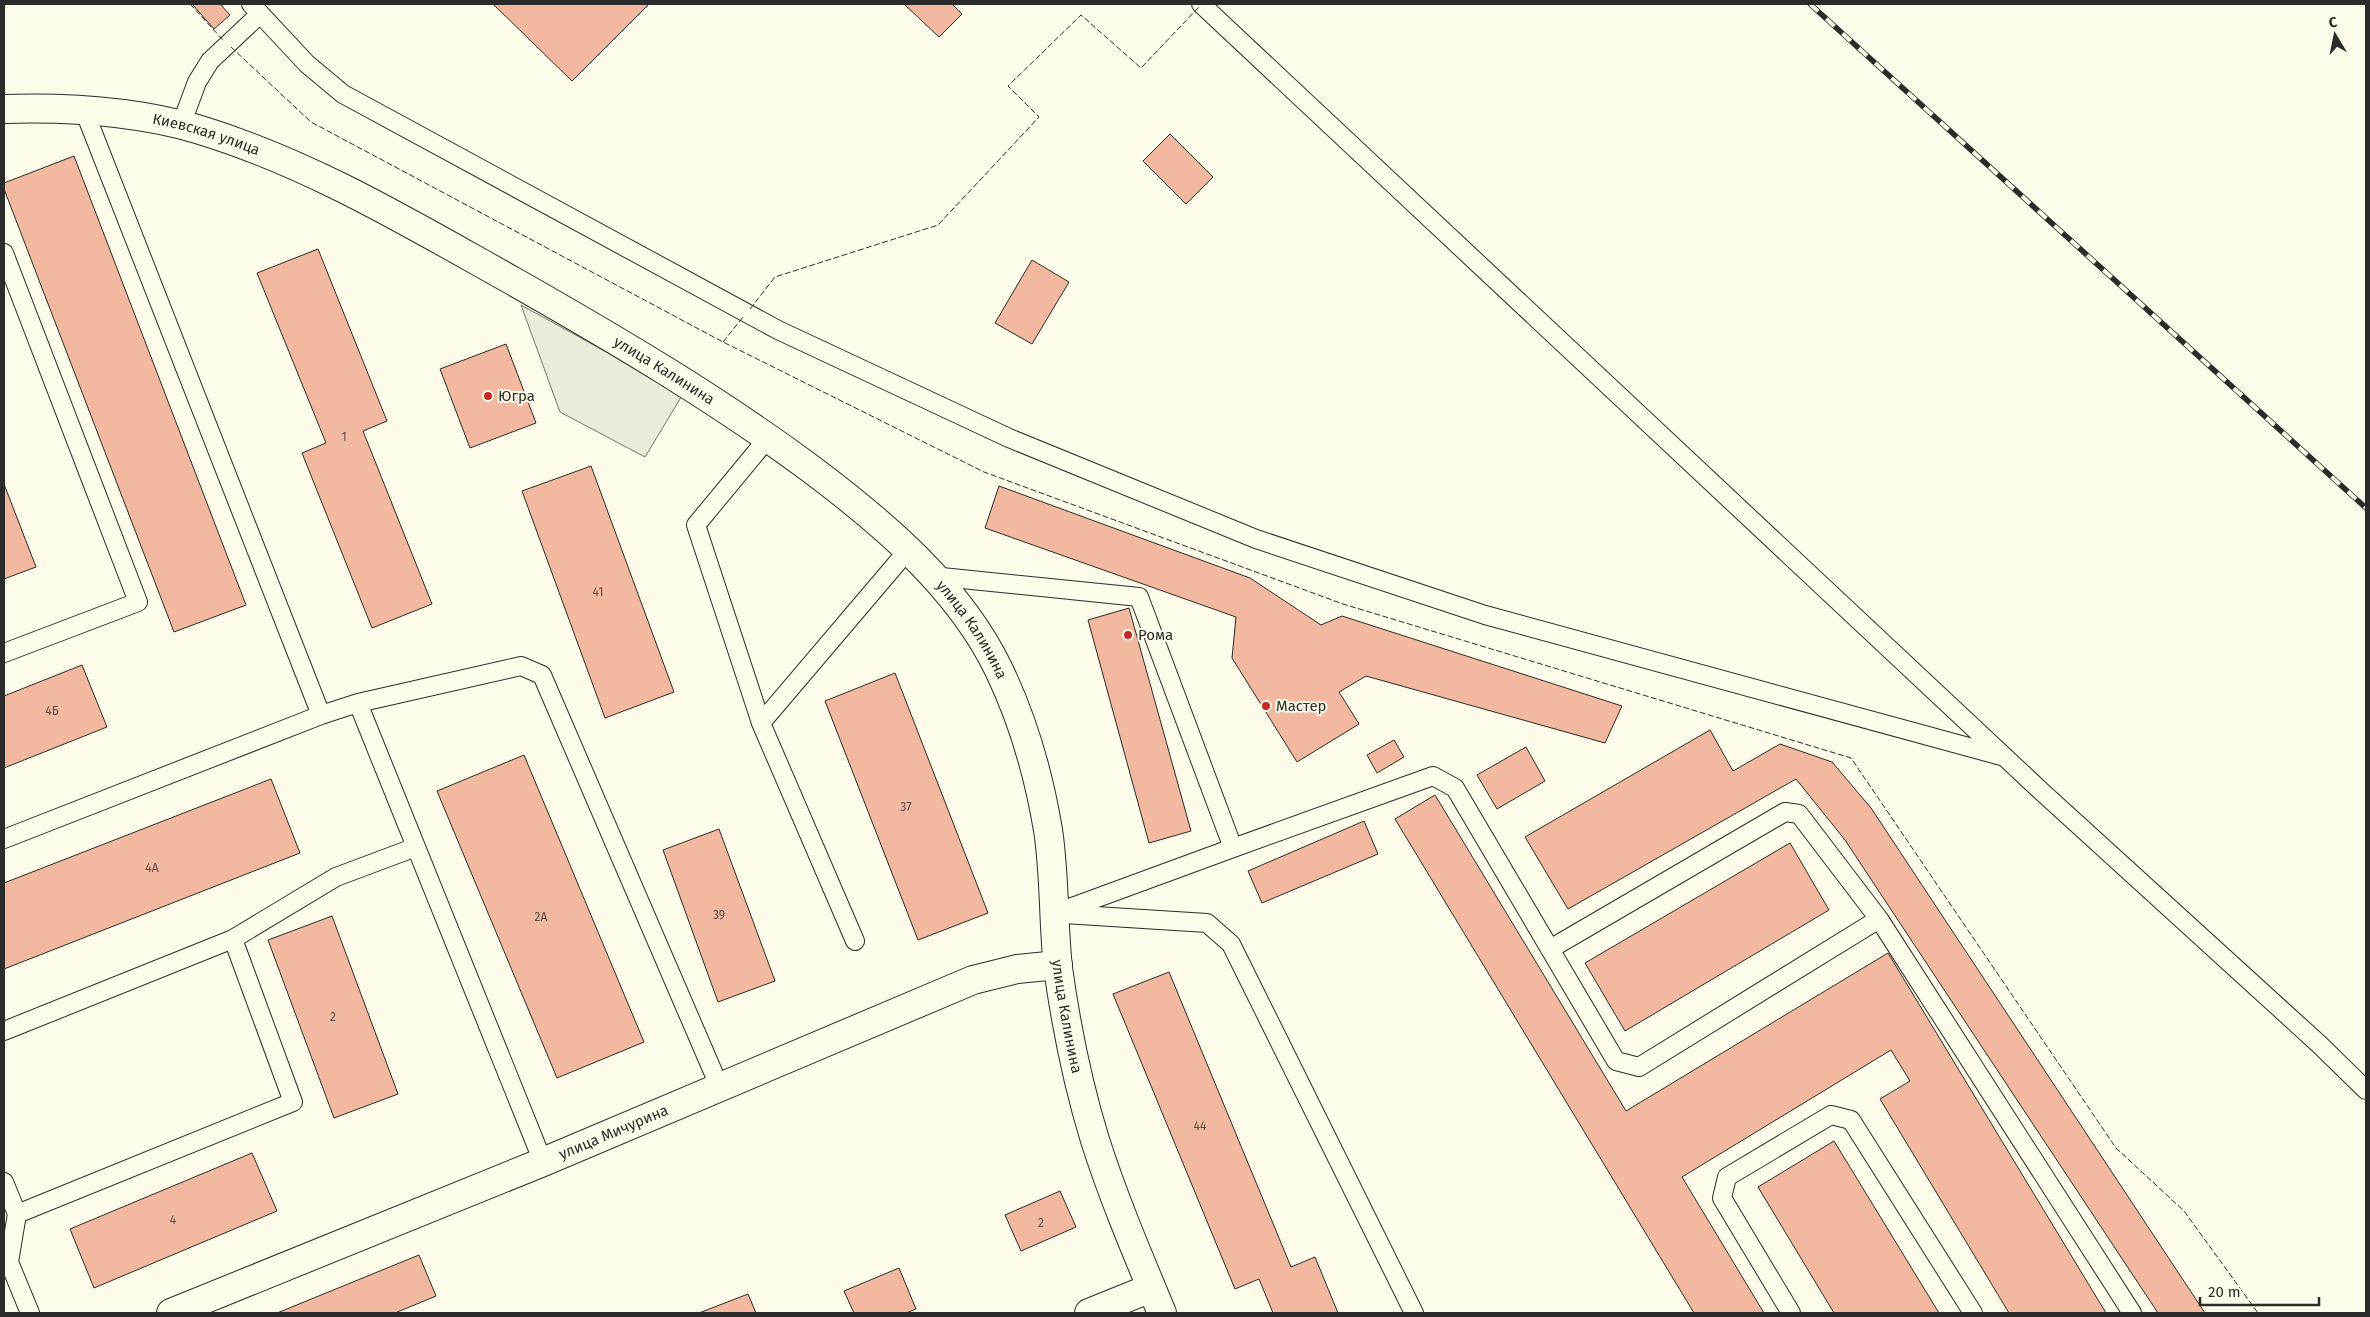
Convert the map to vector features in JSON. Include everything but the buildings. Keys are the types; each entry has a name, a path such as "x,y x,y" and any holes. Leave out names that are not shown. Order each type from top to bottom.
{"street":[{"name":"Киевская улица","path":"4,109 84,110 138,116 181,125 245,146 311,172 394,214"},
{"name":"улица Калинина","path":"394,214 565,311 694,388 768,438 854,502 908,550 976,630 998,668 1018,714 1034,767 1048,829 1056,913 1058,965 1072,1046 1095,1139 1162,1313"},
{"name":"улица Мичурина","path":"171,1313 543,1162 973,980 1017,969 1058,965"},
{"path":"1089,1313 1151,1288"}],"lane":[{"path":"1201,4 2005,757 2320,1045 2366,1090"},
{"path":"181,125 197,82 210,61 255,9 307,64 343,94 778,330 1009,438 1256,538 1485,615 2005,757"},
{"path":"84,110 321,715"},
{"path":"4,253 138,602 4,653"},
{"path":"768,438 696,526 761,723 855,941"},
{"path":"761,723 908,550"},
{"path":"932,576 1139,597 1234,848"},
{"path":"4,839 321,715 358,704 521,666 542,675 720,1088"},
{"path":"358,704 543,1162"},
{"path":"1056,913 1433,776 1455,788 1616,1061 1639,1067 1879,919"},
{"path":"1550,949 1785,812 1799,814 1879,919 2132,1313"},
{"path":"4,1031 233,939 336,877 416,847"},
{"path":"1056,913 1206,923 1231,944 1414,1313"},
{"path":"17,1214 293,1102 233,939"},
{"path":"1791,1313 1722,1198 1727,1177 1831,1115 1851,1120 1973,1313"},
{"path":"4,1182 17,1214 9,1262 30,1313"}],"shaded area":[{"path":"521,305 683,394 645,457 560,412"}],"railway":[{"path":"1810,4 2366,508"}],"fence":[{"path":"190,4 224,41"},
{"path":"750,309 775,277 938,225 1039,117 1008,86 1081,15 1141,68 1199,7"},
{"path":"231,47 311,122 723,342 984,472 1343,604 1851,758 2116,1148 2184,1211 2258,1313"},
{"path":"723,342 743,317"}],"place":[{"name":"Югра","path":"488,396"},
{"name":"Рома","path":"1128,635"},
{"name":"Мастер","path":"1266,706"}]}
